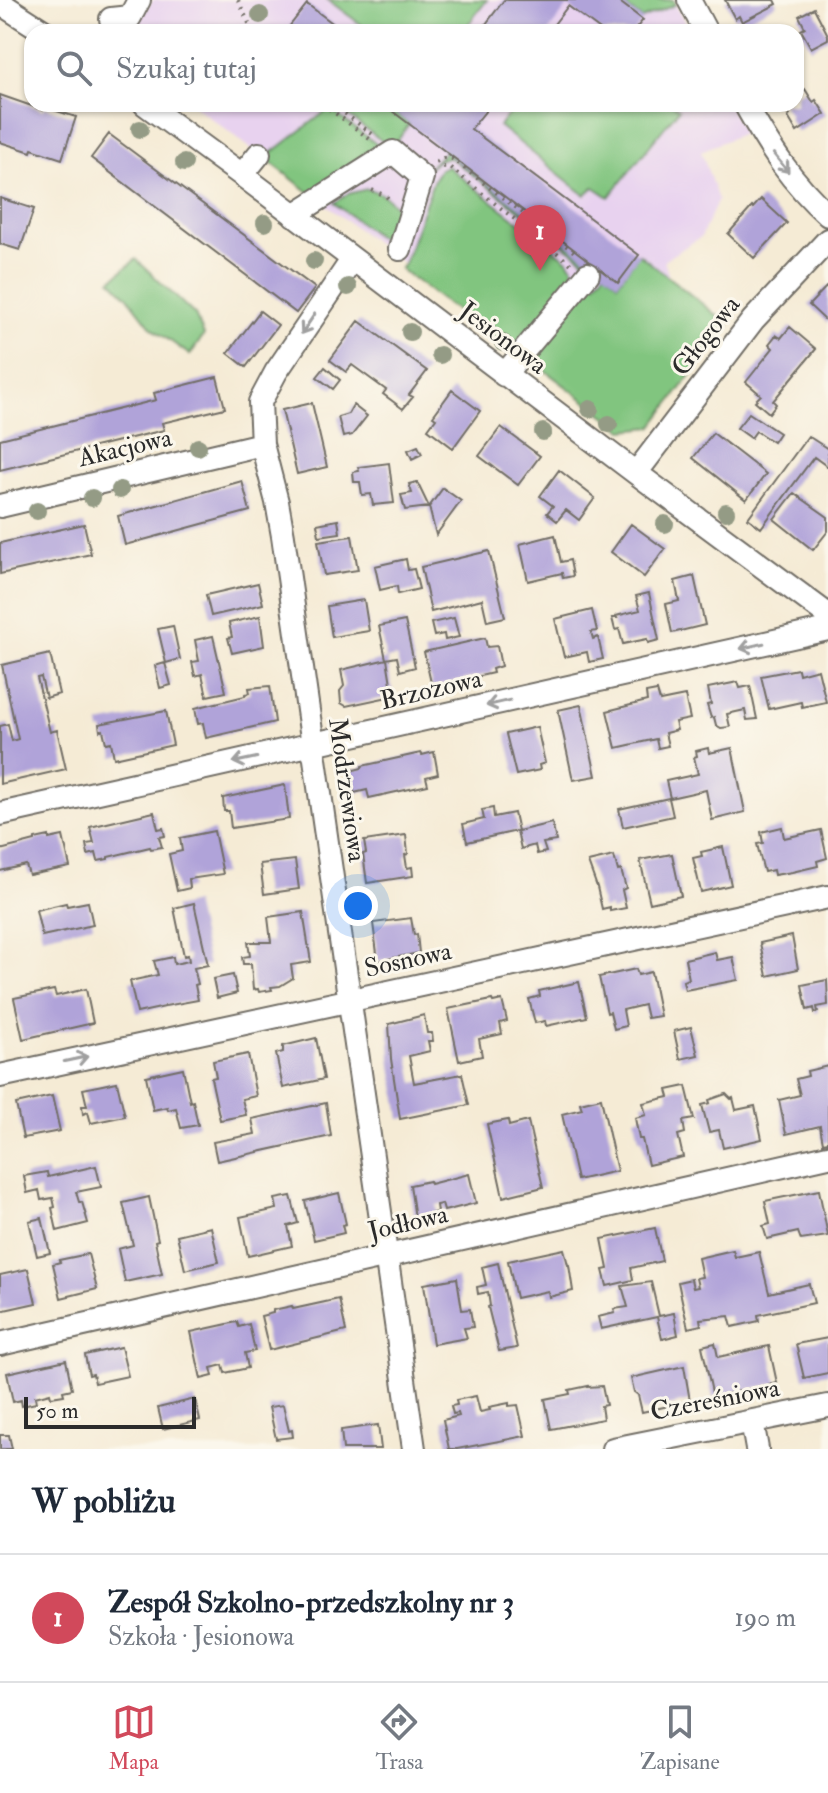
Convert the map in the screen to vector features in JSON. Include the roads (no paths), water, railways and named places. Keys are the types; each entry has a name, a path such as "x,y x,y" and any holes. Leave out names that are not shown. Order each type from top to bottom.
{"street":[{"path":"111,19 130,17 139,0"},
{"path":"689,0 702,24"},
{"path":"13,5 36,24"},
{"name":"Jesionowa","path":"156,112 828,615"},
{"path":"750,112 773,153 828,215"},
{"path":"294,215 388,147 422,177 400,249"},
{"path":"242,175 259,154"},
{"name":"Głogowa","path":"636,473 753,320 828,240"},
{"name":"Modrzewiowa","path":"352,260 276,372 260,402 262,444 279,513 414,1449"},
{"path":"504,375 585,266"},
{"name":"Akacjowa","path":"0,506 262,444"},
{"name":"Brzozowa","path":"0,814 828,629"},
{"name":"Sosnowa","path":"0,1076 828,897"},
{"name":"Jodłowa","path":"0,1344 828,1156"},
{"name":"Czereśniowa","path":"613,1449 828,1406"},
{"path":"752,1421 757,1449"}],"place":[{"name":"Zespół Szkolno-przedszkolny nr 3","path":"540,271"}]}
